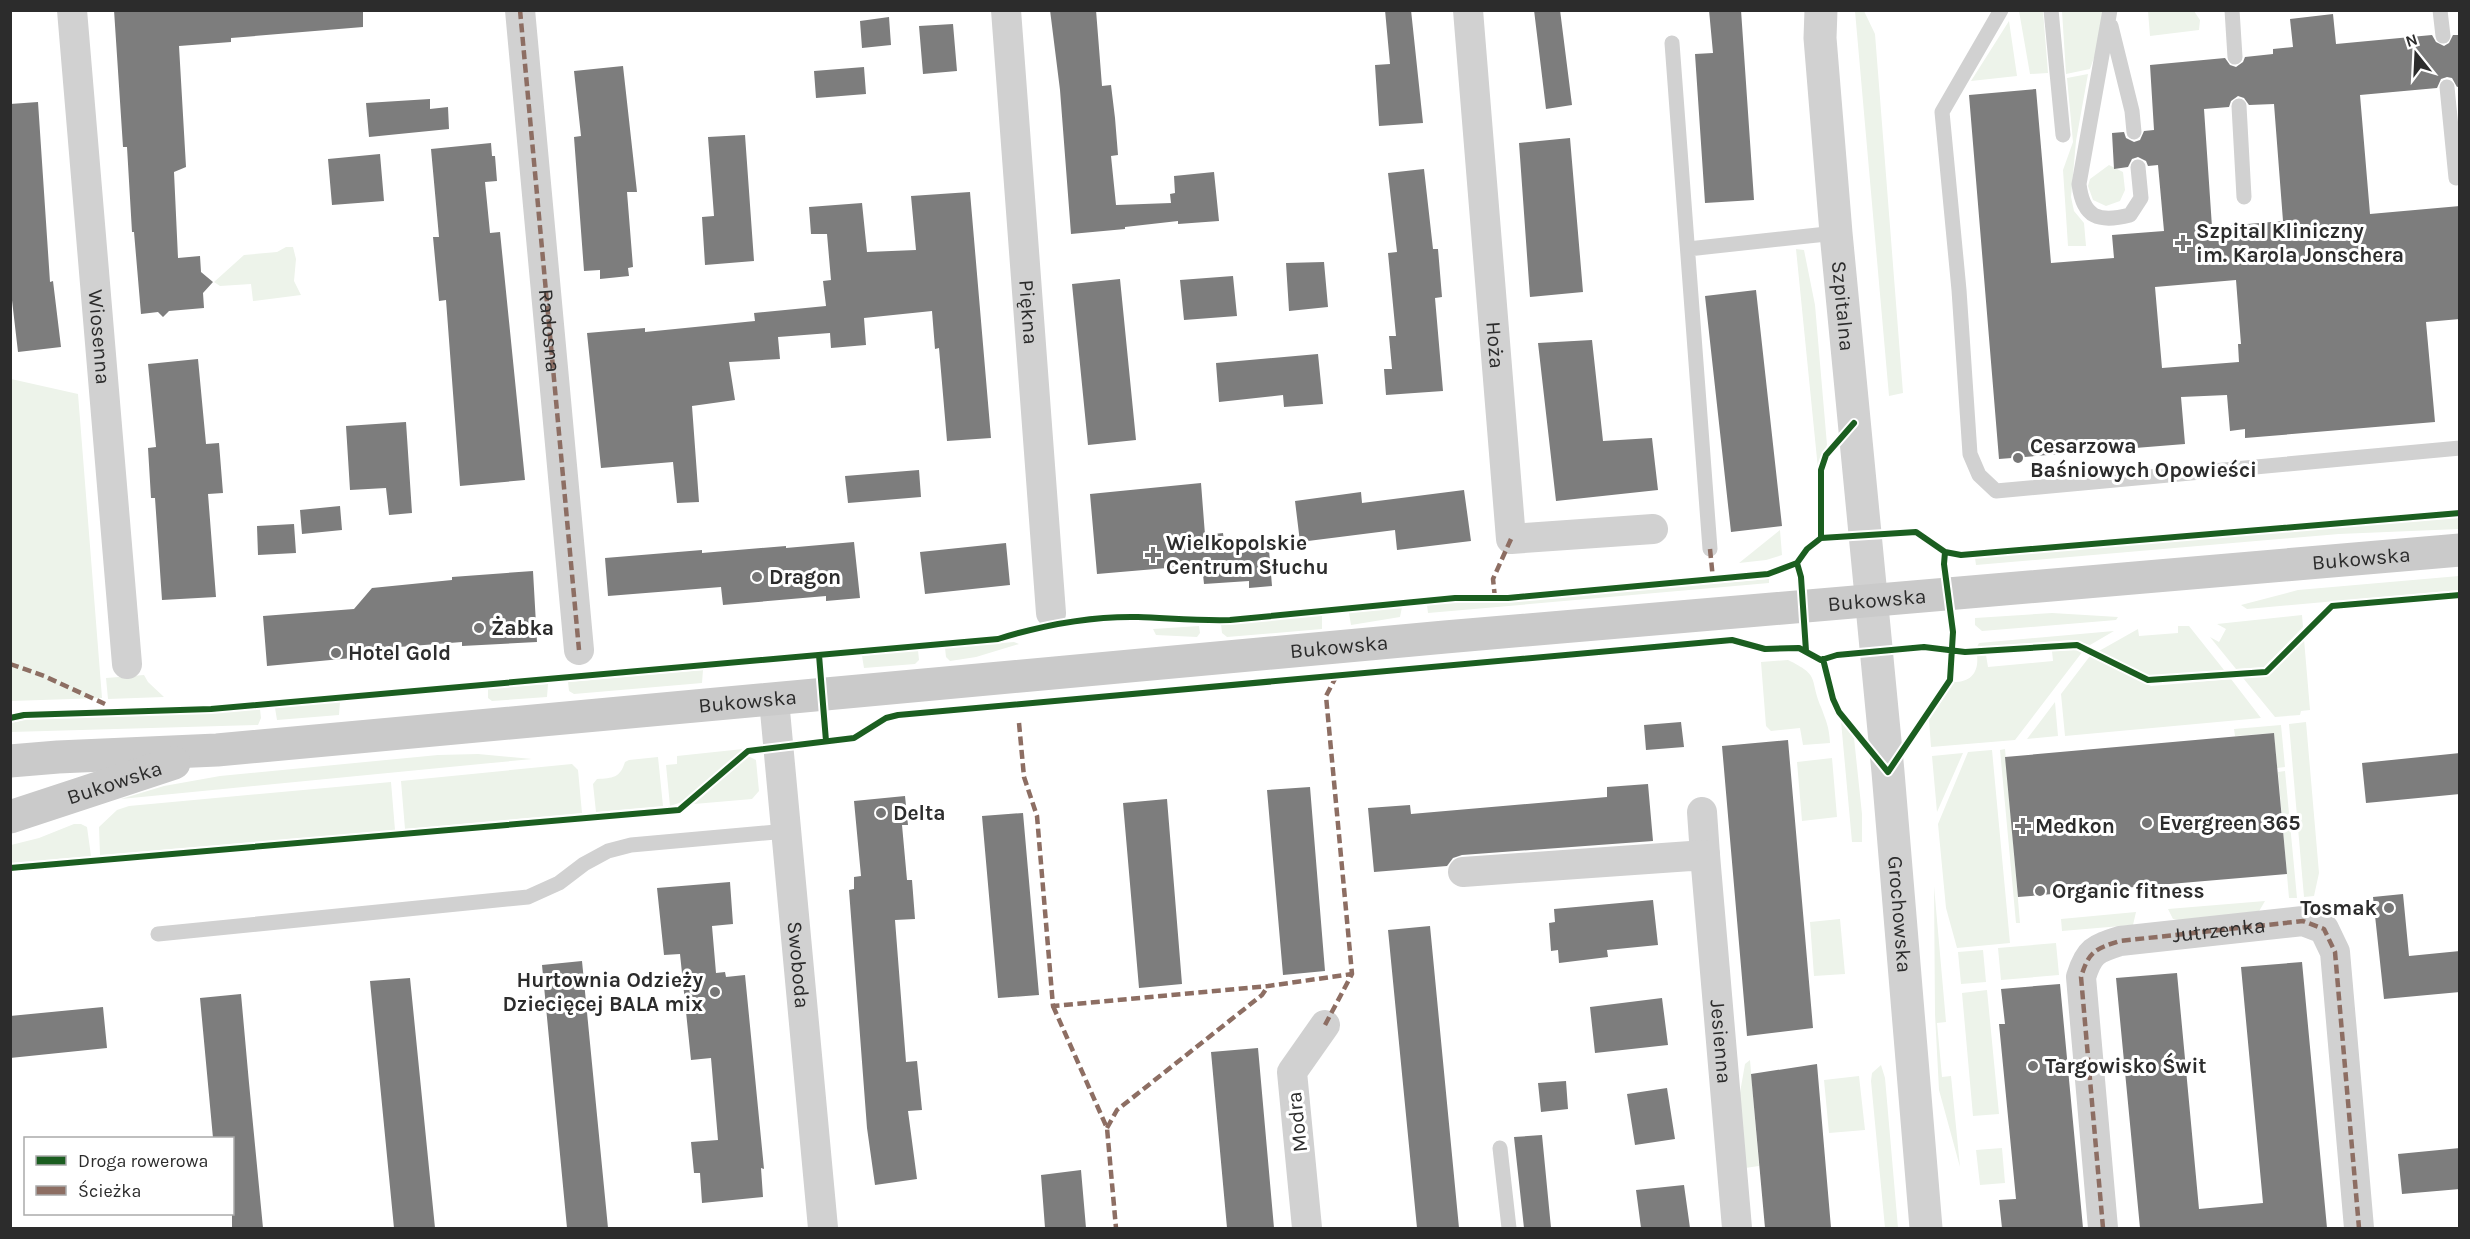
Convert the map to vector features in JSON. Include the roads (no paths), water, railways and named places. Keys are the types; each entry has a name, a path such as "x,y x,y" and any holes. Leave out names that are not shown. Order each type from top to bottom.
{"main road":[{"name":"Bukowska","path":"10,761 217,750 1433,638 2460,550"},
{"name":"Bukowska","path":"10,817 217,750"}],"street":[{"name":"Wiosenna","path":"72,10 127,664"},
{"name":"Radosna","path":"520,10 579,651"},
{"name":"Piękna","path":"1006,10 1051,613"},
{"name":"Hoża","path":"1468,10 1511,539 1653,528"},
{"name":"Szpitalna","path":"1821,10 1820,38 1836,233 1872,601"},
{"name":"Grochowska","path":"1872,601 1926,1228"},
{"name":"Swoboda","path":"774,700 823,1228"},
{"name":"Jesienna","path":"1702,812 1737,1228"},
{"path":"1463,872 1705,855"},
{"name":"Jutrzenka","path":"2103,1228 2081,977 2086,959 2097,948 2120,941 2303,921 2324,929 2335,952 2359,1228"},
{"name":"Modra","path":"1308,1228 1292,1072 1325,1025"}],"lane":[{"path":"2001,10 1942,112 1959,290 1970,454 1979,475 1996,490 2460,448"},
{"path":"2051,10 2063,135"},
{"path":"2232,10 2235,57"},
{"path":"2440,10 2443,36"},
{"path":"2110,15 2132,111 2134,132"},
{"path":"2110,15 2079,184 2081,200 2090,214 2109,220 2130,215 2141,198 2138,166"},
{"path":"1672,43 1710,549"},
{"path":"2447,87 2456,178"},
{"path":"2239,106 2244,197"},
{"path":"1688,249 1836,233"},
{"path":"158,934 528,897 559,884 584,864 608,851 631,845 787,831"},
{"path":"1500,1148 1509,1228"}],"place":[{"name":"Szpital Kliniczny im. Karola Jonschera","path":"2183,243"},
{"name":"Cesarzowa Baśniowych Opowieści","path":"2018,458"},
{"name":"Wielkopolskie Centrum Słuchu","path":"1153,555"},
{"name":"Dragon","path":"757,577"},
{"name":"Żabka","path":"479,628"},
{"name":"Hotel Gold","path":"336,653"},
{"name":"Delta","path":"881,813"},
{"name":"Evergreen 365","path":"2147,823"},
{"name":"Medkon","path":"2023,826"},
{"name":"Organic fitness","path":"2040,891"},
{"name":"Tosmak","path":"2389,908"},
{"name":"Hurtownia Odzieży Dziecięcej BALA mix","path":"715,992"},
{"name":"Targowisko Świt","path":"2033,1066"}]}
